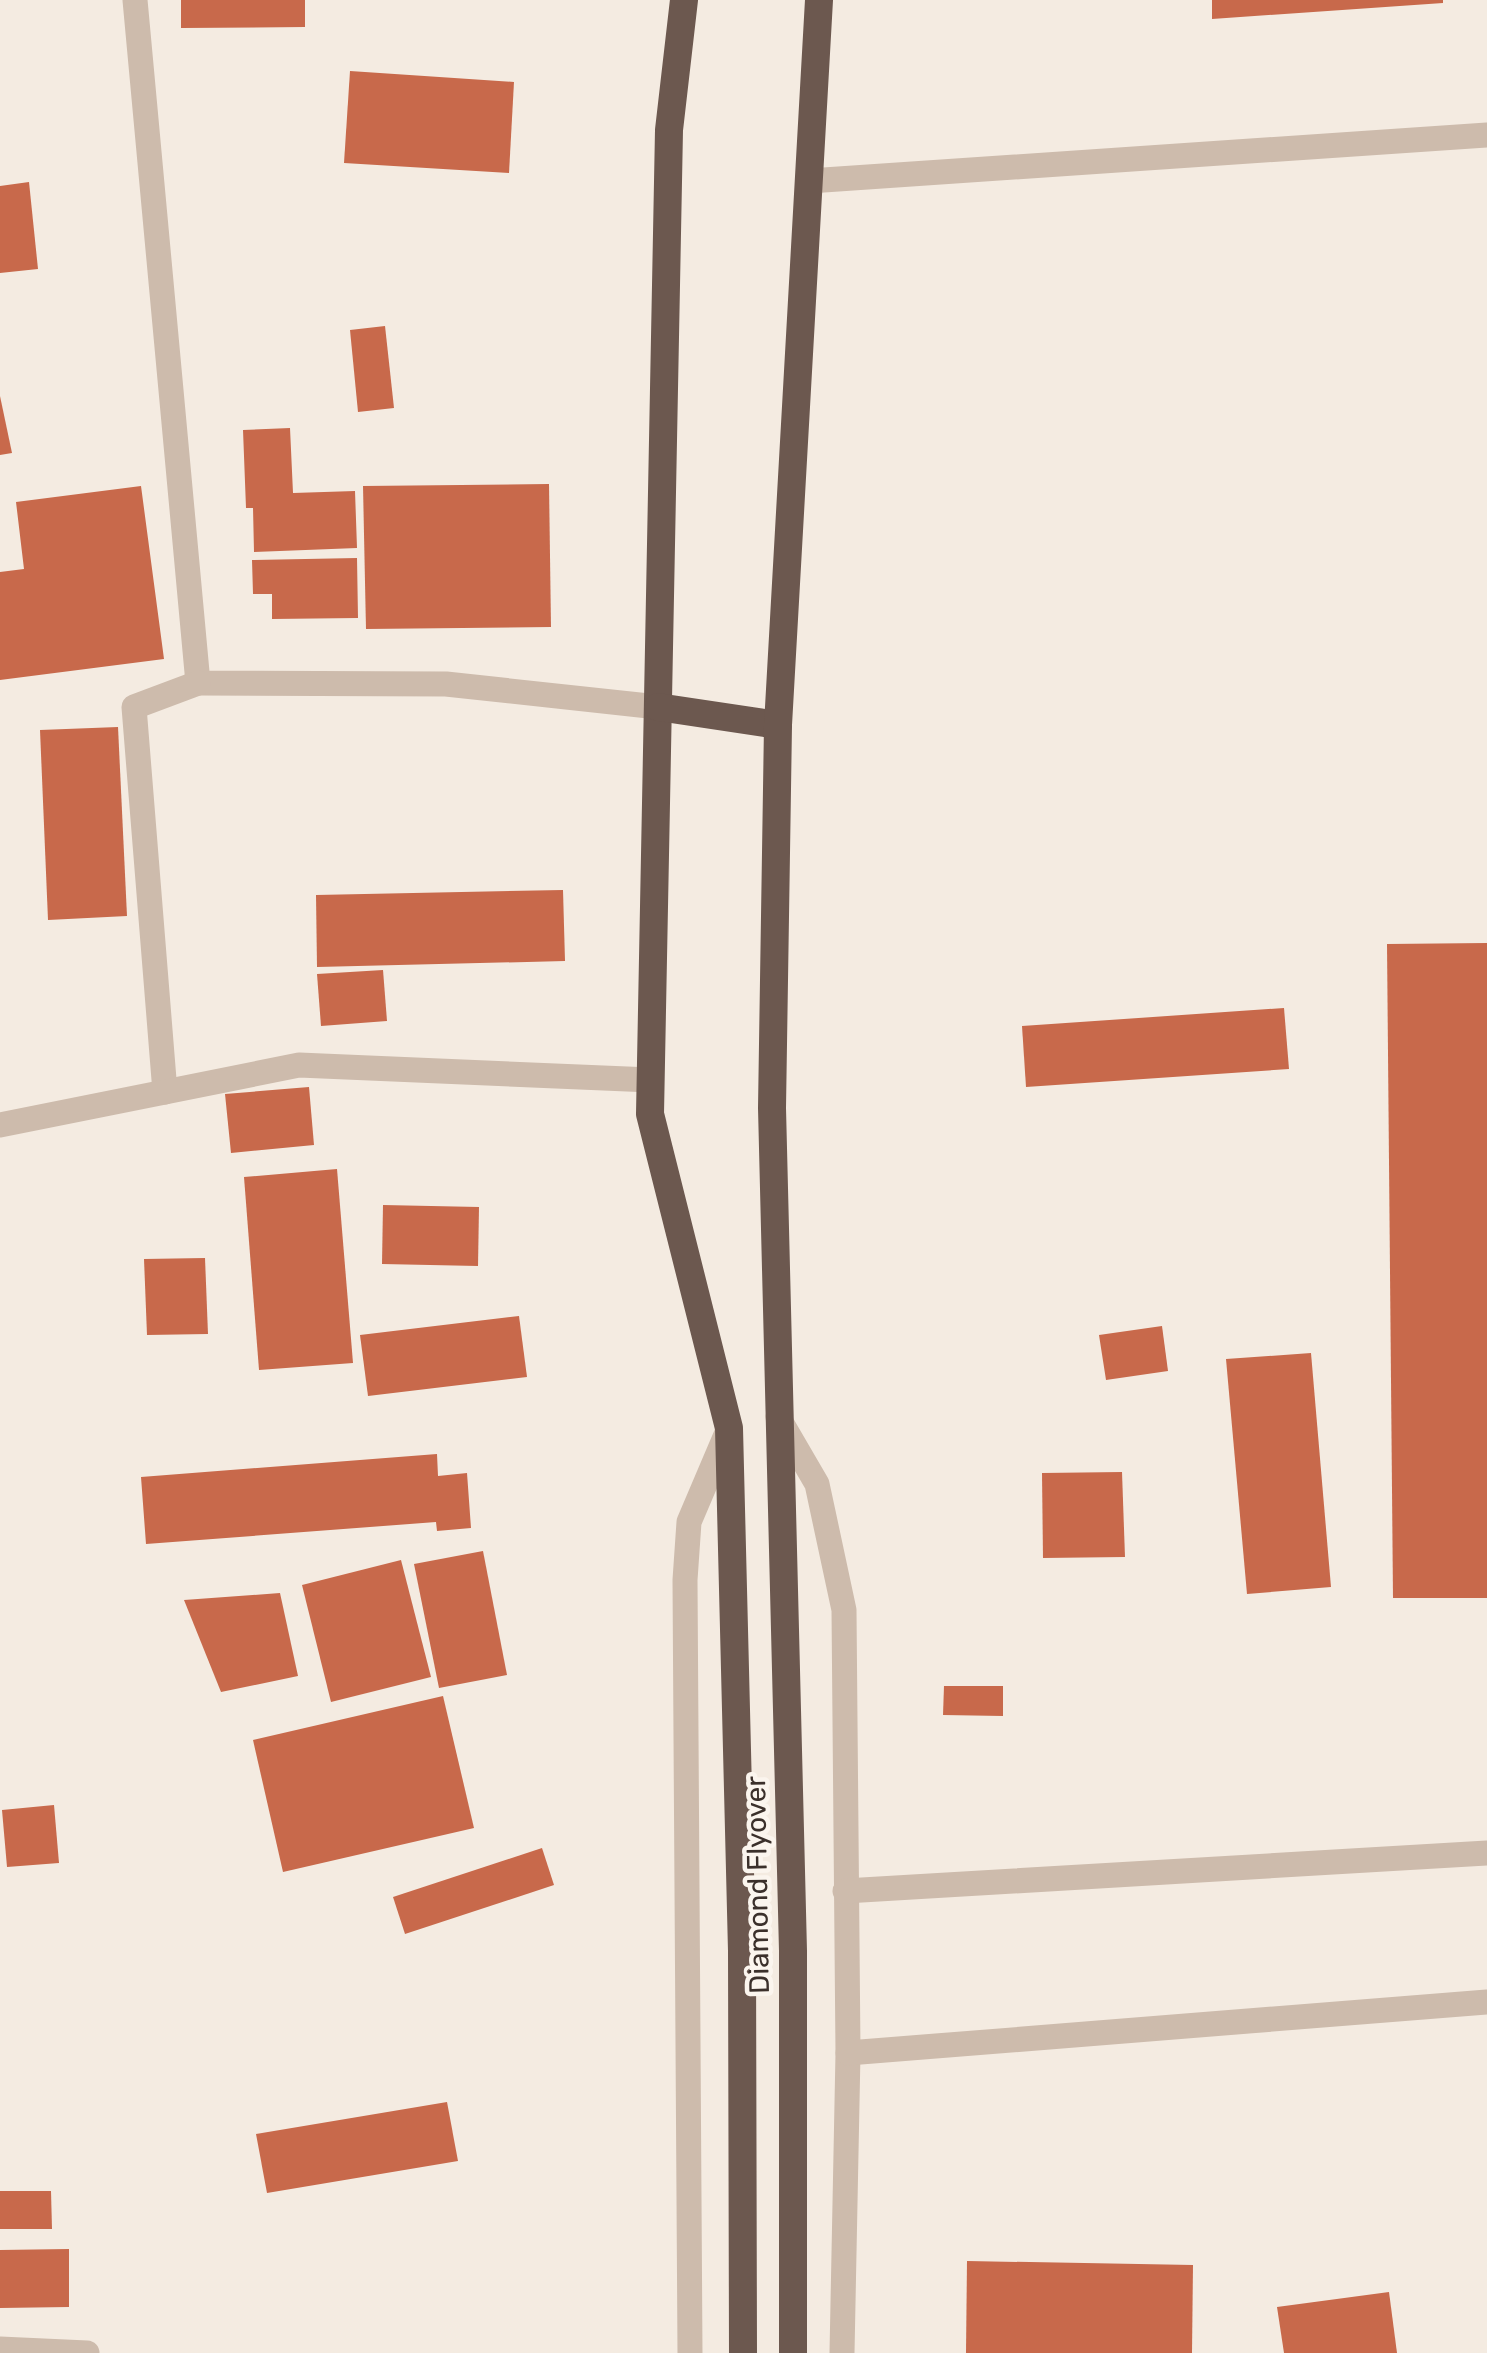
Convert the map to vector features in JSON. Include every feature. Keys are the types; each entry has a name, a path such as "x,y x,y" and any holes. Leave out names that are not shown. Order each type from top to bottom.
{"highway":[{"name":"Diamond Flyover","path":"684,0 669,130 650,1114 729,1428 742,1951 743,2353"},
{"name":"Diamond Flyover","path":"793,2353 793,1951 772,1108 778,724 819,0"},
{"path":"658,707 778,724"}],"street":[{"path":"134,0 198,682"},
{"path":"809,181 1487,135"},
{"path":"165,1092 134,707 198,682 446,684 658,707"},
{"path":"0,1124 299,1065 651,1080"},
{"path":"777,1415 817,1484 844,1610 848,2052 842,2353"},
{"path":"690,2353 685,1580 689,1522 729,1428"},
{"path":"845,1891 1487,1853"},
{"path":"848,2052 1487,2002"},
{"path":"0,2349 88,2353"}],"building":[{"path":"181,0 305,0 305,27 181,28"},
{"path":"1212,0 1443,0 1443,3 1212,19"},
{"path":"350,71 514,82 509,173 344,163"},
{"path":"29,182 38,269 0,273 0,186"},
{"path":"385,326 394,408 358,412 350,330"},
{"path":"0,396 12,453 0,455"},
{"path":"290,428 293,493 355,491 357,548 254,552 253,508 246,508 243,430"},
{"path":"549,484 551,627 366,629 363,486"},
{"path":"141,486 164,659 0,680 0,572 24,569 16,502"},
{"path":"357,558 358,618 272,619 272,594 253,594 252,560"},
{"path":"118,727 127,916 48,920 40,730"},
{"path":"563,890 565,961 317,967 316,895"},
{"path":"1487,943 1487,1598 1393,1598 1387,944"},
{"path":"383,970 387,1021 321,1026 317,974"},
{"path":"1284,1008 1289,1069 1026,1087 1022,1026"},
{"path":"309,1087 314,1145 231,1153 225,1094"},
{"path":"337,1169 353,1363 259,1370 244,1177"},
{"path":"383,1205 479,1207 478,1266 382,1264"},
{"path":"205,1258 208,1334 147,1335 144,1259"},
{"path":"519,1316 527,1377 368,1396 360,1335"},
{"path":"1162,1326 1168,1371 1106,1380 1099,1335"},
{"path":"1311,1353 1331,1587 1247,1594 1226,1359"},
{"path":"437,1454 438,1476 467,1473 471,1528 437,1531 436,1522 146,1544 141,1477"},
{"path":"1122,1472 1125,1557 1043,1558 1042,1473"},
{"path":"483,1551 507,1675 439,1688 414,1564"},
{"path":"401,1560 431,1677 331,1702 302,1585"},
{"path":"280,1593 298,1676 221,1692 184,1600"},
{"path":"944,1686 1003,1686 1003,1716 943,1715"},
{"path":"443,1696 474,1828 283,1872 253,1740"},
{"path":"54,1805 59,1863 7,1867 2,1810"},
{"path":"542,1848 554,1885 405,1934 393,1897"},
{"path":"447,2102 458,2161 267,2193 256,2134"},
{"path":"0,2191 51,2191 52,2229 0,2229"},
{"path":"69,2249 69,2307 0,2308 0,2250"},
{"path":"967,2261 1193,2265 1192,2353 966,2353"},
{"path":"1389,2292 1397,2353 1284,2353 1277,2307"}]}
